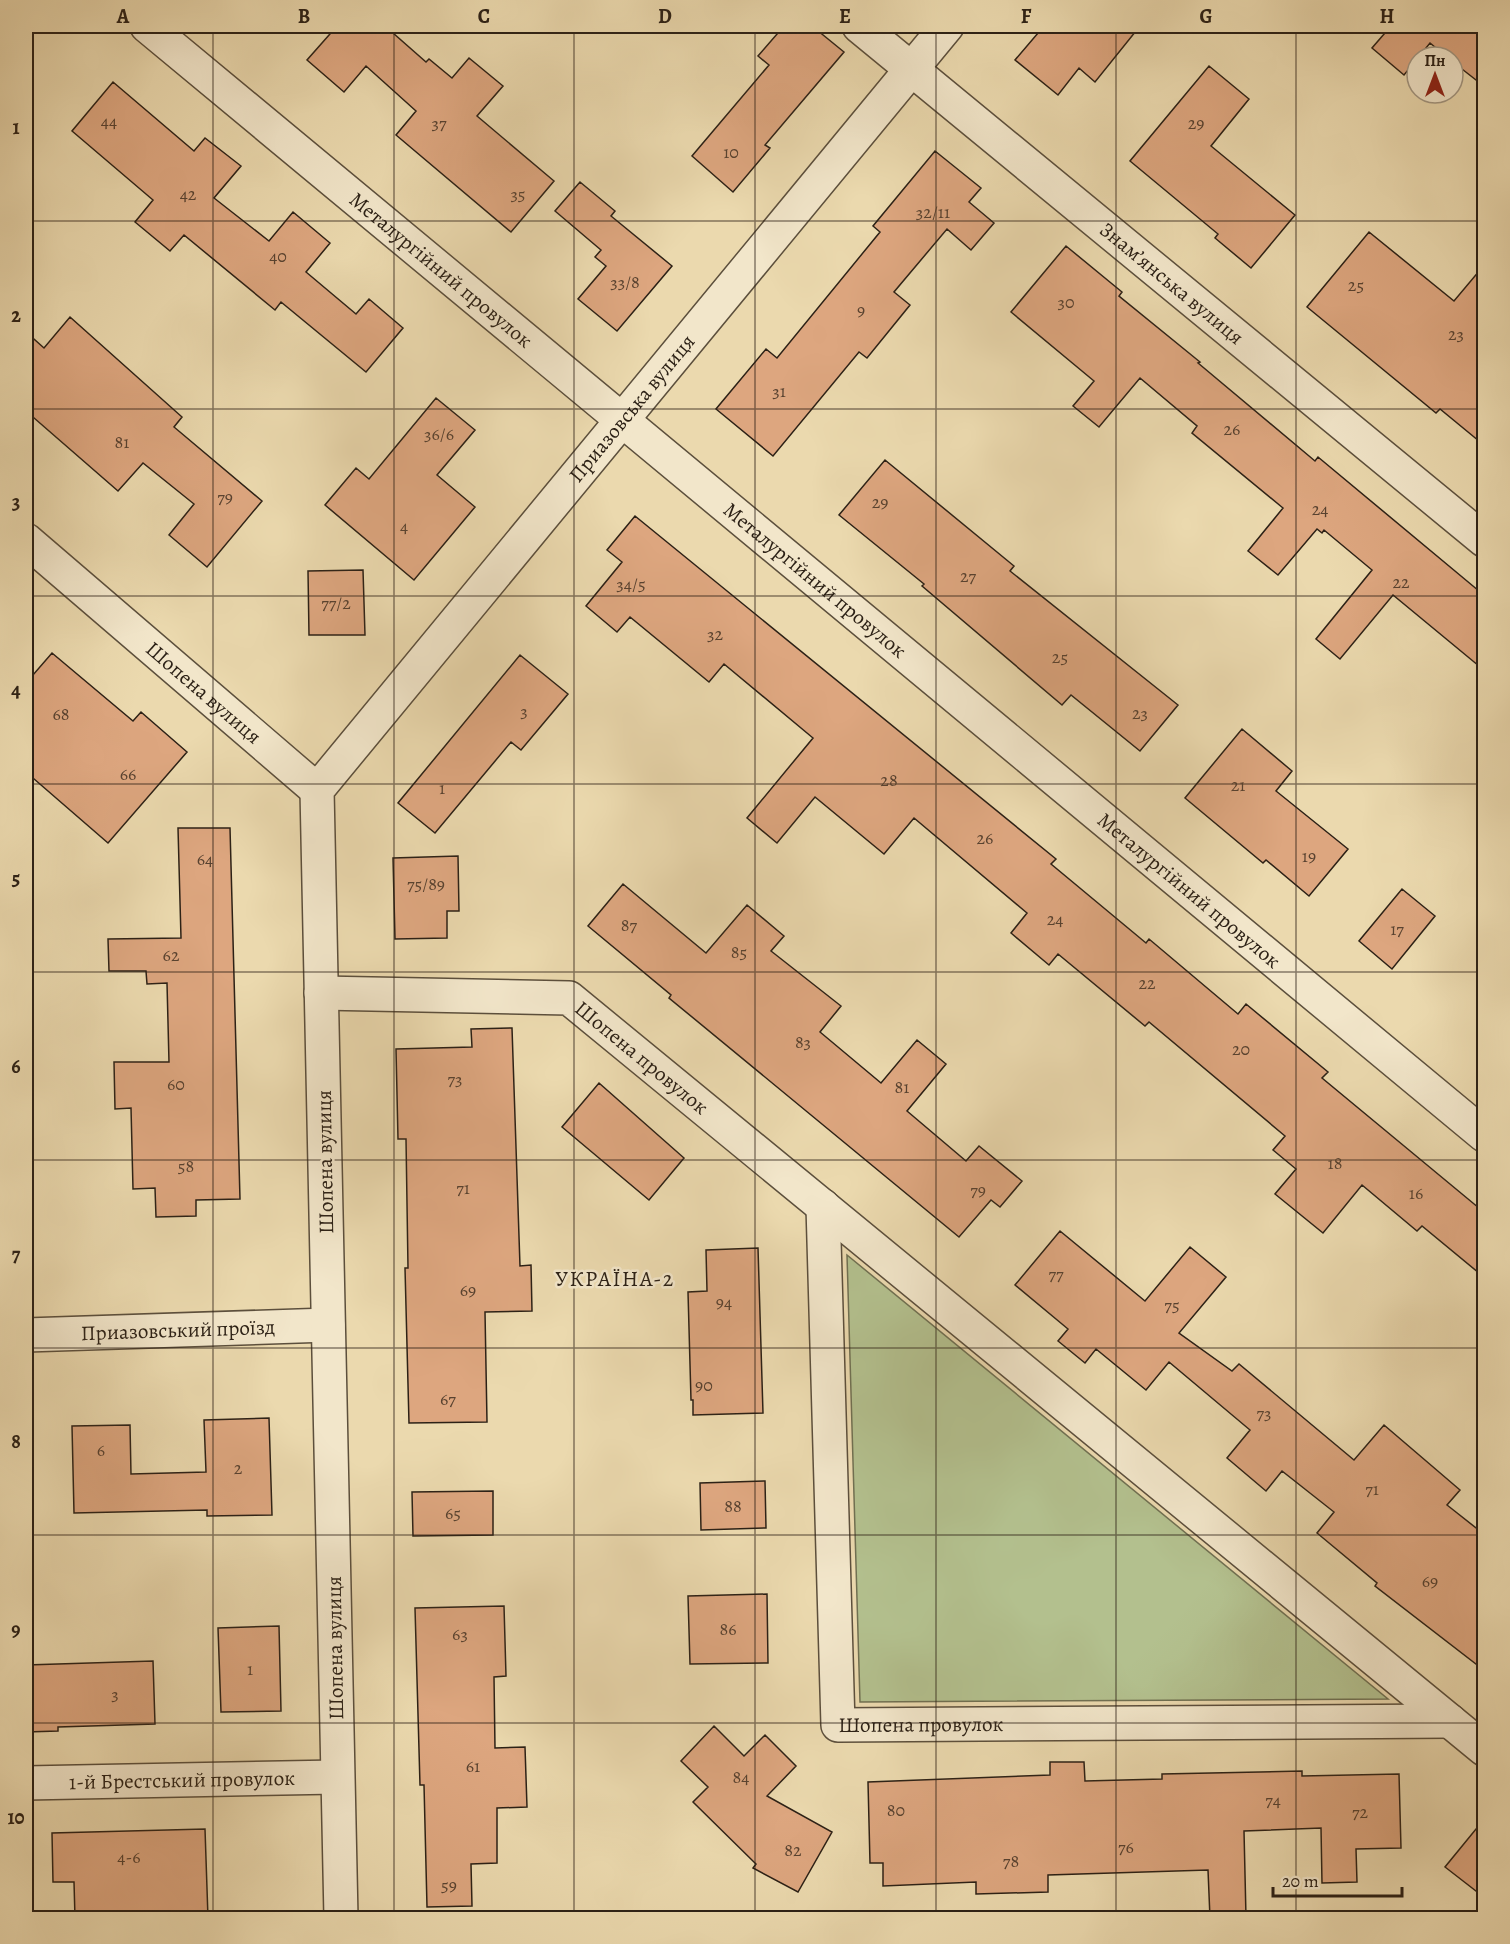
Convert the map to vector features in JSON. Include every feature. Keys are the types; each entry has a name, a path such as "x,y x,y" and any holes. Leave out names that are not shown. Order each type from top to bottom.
{"street":[{"name":"Металургійний провулок","path":"147,26 1485,1135"},
{"name":"Знам’янська вулиця","path":"859,26 1485,540"},
{"name":"Приазовська вулиця","path":"317,790 947,26"},
{"name":"Шопена вулиця","path":"26,540 317,790 340,1918"},
{"name":"Шопена провулок","path":"321,993 569,998 1485,1749"},
{"name":"Шопена провулок","path":"823,1206 838,1725 1450,1721"},
{"name":"Приазовський проїзд","path":"26,1335 328,1325"},
{"name":"1-й Брестський провулок","path":"26,1784 338,1777"}],"green space":[{"path":"847,1255 1388,1699 860,1702"}],"building":[{"path":"337,26 385,26 426,62 429,59 452,78 469,58 503,86 477,116 554,181 511,232 396,135 416,111 366,66 344,92 307,60"},
{"path":"784,26 812,26 844,52 765,145 770,148 733,192 692,156 769,65 758,56"},
{"path":"1044,26 1140,26 1095,82 1079,68 1058,95 1015,60"},
{"path":"1391,26 1485,26 1485,87 1465,71 1465,45 1432,45 1430,43 1428,45 1405,45 1404,75 1372,48"},
{"path":"1209,66 1249,99 1211,146 1295,215 1251,268 1215,238 1218,234 1130,161"},
{"path":"113,82 194,151 205,138 241,166 214,198 269,241 293,212 330,243 306,272 356,314 369,299 403,328 366,372 281,302 275,310 184,235 170,251 135,222 153,200 72,131"},
{"path":"935,151 981,188 969,202 994,223 971,250 947,229 894,292 910,305 867,358 859,352 773,456 716,409 766,349 777,358 880,232 873,226"},
{"path":"580,182 615,211 611,216 672,266 617,331 578,299 606,266 595,257 601,250 555,211"},
{"path":"1369,232 1454,301 1485,264 1485,446 1440,409 1436,413 1307,307"},
{"path":"1066,246 1122,292 1119,296 1315,461 1318,457 1485,596 1485,671 1393,595 1340,659 1316,639 1372,570 1324,530 1322,533 1317,529 1278,575 1248,551 1283,508 1192,433 1197,426 1140,378 1099,427 1073,406 1094,381 1011,312"},
{"path":"70,317 182,417 174,427 262,501 207,567 169,535 194,504 143,463 118,491 26,411 26,332 44,348"},
{"path":"436,398 475,430 437,475 475,507 414,580 325,505 356,468 369,479"},
{"path":"885,460 1014,566 1010,571 1178,705 1140,751 1071,695 1062,705 922,586 924,584 839,515"},
{"path":"635,516 1056,859 1051,864 1146,943 1149,939 1238,1014 1246,1004 1328,1072 1322,1078 1485,1213 1485,1278 1422,1226 1417,1231 1362,1185 1323,1233 1275,1194 1296,1169 1273,1150 1285,1136 1149,1022 1145,1026 1058,954 1049,965 1011,933 1027,913 914,818 884,854 815,797 777,843 747,818 813,738 724,664 709,682 630,617 617,632 586,606 622,562 607,550"},
{"path":"363,570 365,635 309,635 308,571"},
{"path":"52,653 133,721 141,712 187,752 108,843 26,772 26,683"},
{"path":"520,655 568,694 521,750 511,742 435,833 398,803"},
{"path":"1242,729 1292,771 1276,791 1348,849 1309,896 1266,860 1263,863 1185,798"},
{"path":"178,828 230,828 240,1199 196,1200 196,1216 156,1217 155,1188 133,1189 131,1108 115,1109 114,1062 169,1062 167,983 147,984 146,971 109,971 108,939 181,938"},
{"path":"458,856 459,911 447,911 447,938 395,939 393,858"},
{"path":"623,884 706,953 747,905 784,936 771,951 841,1006 820,1032 881,1083 917,1040 946,1064 907,1111 966,1161 979,1146 1022,1181 1000,1207 991,1200 959,1237 669,998 671,995 588,926"},
{"path":"1402,889 1435,916 1392,969 1359,941"},
{"path":"512,1028 520,1266 531,1265 532,1311 485,1312 487,1422 409,1423 405,1268 408,1268 406,1139 398,1139 396,1049 472,1047 471,1029"},
{"path":"599,1083 684,1158 649,1200 562,1127"},
{"path":"1060,1231 1145,1301 1190,1247 1226,1277 1179,1333 1232,1371 1239,1364 1354,1460 1384,1425 1460,1490 1447,1505 1485,1535 1485,1671 1375,1586 1377,1583 1317,1533 1334,1512 1282,1471 1266,1491 1227,1458 1250,1430 1169,1362 1146,1390 1096,1349 1085,1363 1058,1341 1068,1329 1015,1285"},
{"path":"758,1248 763,1413 693,1415 688,1292 707,1291 706,1250"},
{"path":"269,1418 272,1515 207,1516 207,1510 74,1513 72,1426 130,1425 131,1474 206,1472 204,1420"},
{"path":"765,1481 766,1528 701,1530 700,1483"},
{"path":"493,1491 493,1535 413,1536 412,1492"},
{"path":"767,1594 768,1663 690,1664 688,1596"},
{"path":"504,1606 506,1676 494,1677 495,1748 525,1747 527,1807 497,1808 497,1863 471,1864 472,1906 427,1907 424,1785 420,1785 415,1608"},
{"path":"279,1626 281,1711 221,1712 218,1628"},
{"path":"153,1661 155,1724 58,1727 58,1731 26,1732 26,1665"},
{"path":"714,1726 744,1756 765,1735 796,1766 767,1796 832,1832 798,1892 753,1868 756,1864 693,1802 708,1787 681,1761"},
{"path":"1050,1762 1084,1762 1085,1781 1162,1779 1162,1774 1302,1771 1302,1776 1399,1774 1401,1848 1356,1849 1357,1882 1322,1883 1321,1828 1244,1831 1246,1917 1210,1918 1208,1870 1048,1875 1048,1892 976,1894 976,1882 883,1886 883,1863 870,1863 868,1782 1050,1775"},
{"path":"1485,1818 1485,1898 1445,1867"},
{"path":"205,1829 208,1918 75,1918 74,1882 53,1882 52,1833"}],"district":[{"name":"УКРАЇНА-2","path":"615,1279"}]}
